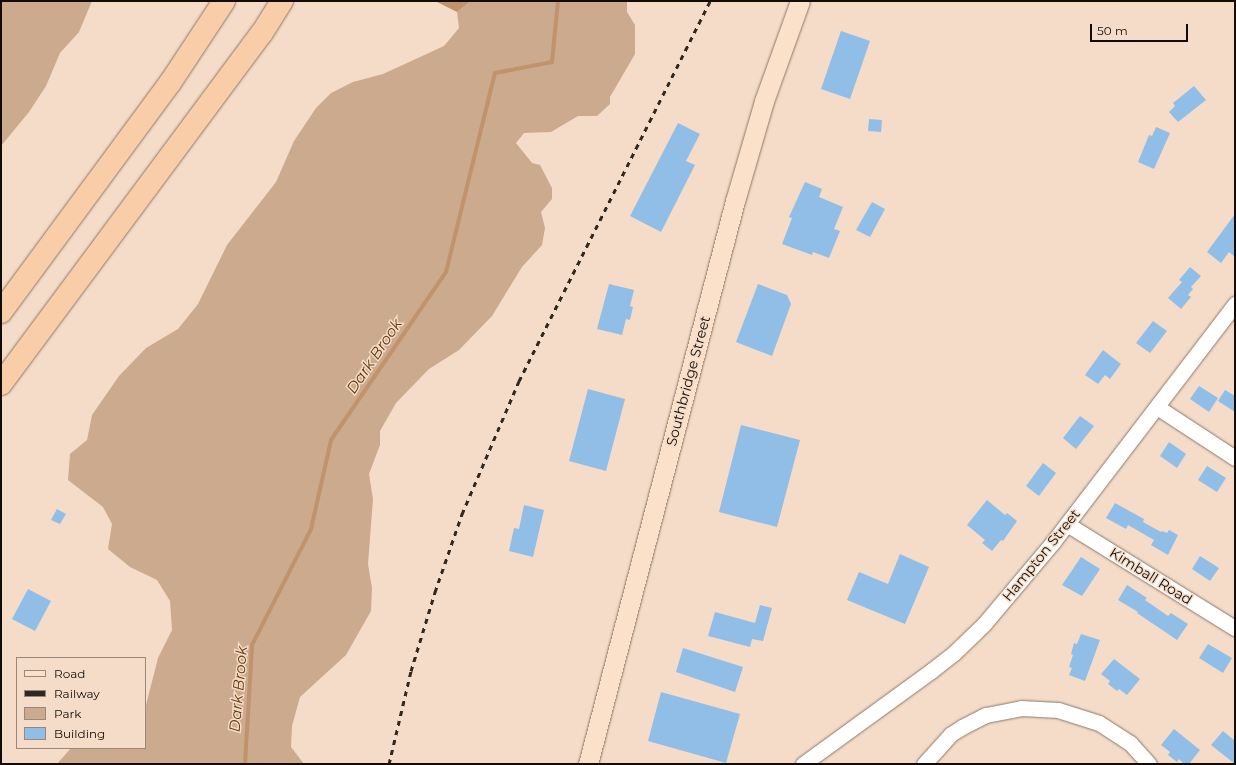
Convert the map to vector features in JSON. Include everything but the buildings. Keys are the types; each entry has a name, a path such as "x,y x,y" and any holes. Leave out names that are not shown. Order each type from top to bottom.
{"highway":[{"path":"1,312 170,83 224,1"},
{"path":"1,384 262,33 282,1"}],"main road":[{"name":"Southbridge Street","path":"588,764 734,201 764,101 800,1"}],"street":[{"name":"Hampton Street","path":"803,764 924,677 968,640 1019,583 1067,524 1235,304"},
{"path":"1157,407 1235,458"},
{"name":"Kimball Road","path":"1067,524 1235,628"},
{"path":"924,764 946,739 962,726 986,715 1021,708 1058,710 1099,723 1130,743 1148,764"}],"green space":[{"path":"1,1 92,1 79,32 60,53 46,86 29,112 1,146"},
{"path":"471,1 627,1 627,12 635,25 635,54 610,97 610,104 597,116 578,116 551,132 524,133 516,143 532,163 540,165 552,188 552,199 541,212 545,228 542,245 522,267 492,316 459,350 429,369 396,403 380,431 380,445 369,474 373,499 368,564 372,588 371,611 346,655 300,697 292,726 291,747 304,764 57,764 70,749 146,749 146,705 158,658 172,630 170,601 157,580 130,567 108,549 112,524 103,507 68,480 70,454 87,440 92,415 119,376 146,348 178,329 198,304 227,245 276,182 294,141 316,108 331,93 353,82 383,74 444,46 459,28 457,12"}],"shaded area":[{"path":"435,1 471,1 457,12"}],"waterway":[{"name":"Dark Brook","path":"245,764 252,645 311,529 331,440 446,272 495,73 552,62 558,1"}],"railway":[{"path":"389,764 411,671 435,592 462,514 519,381 710,1"}]}
